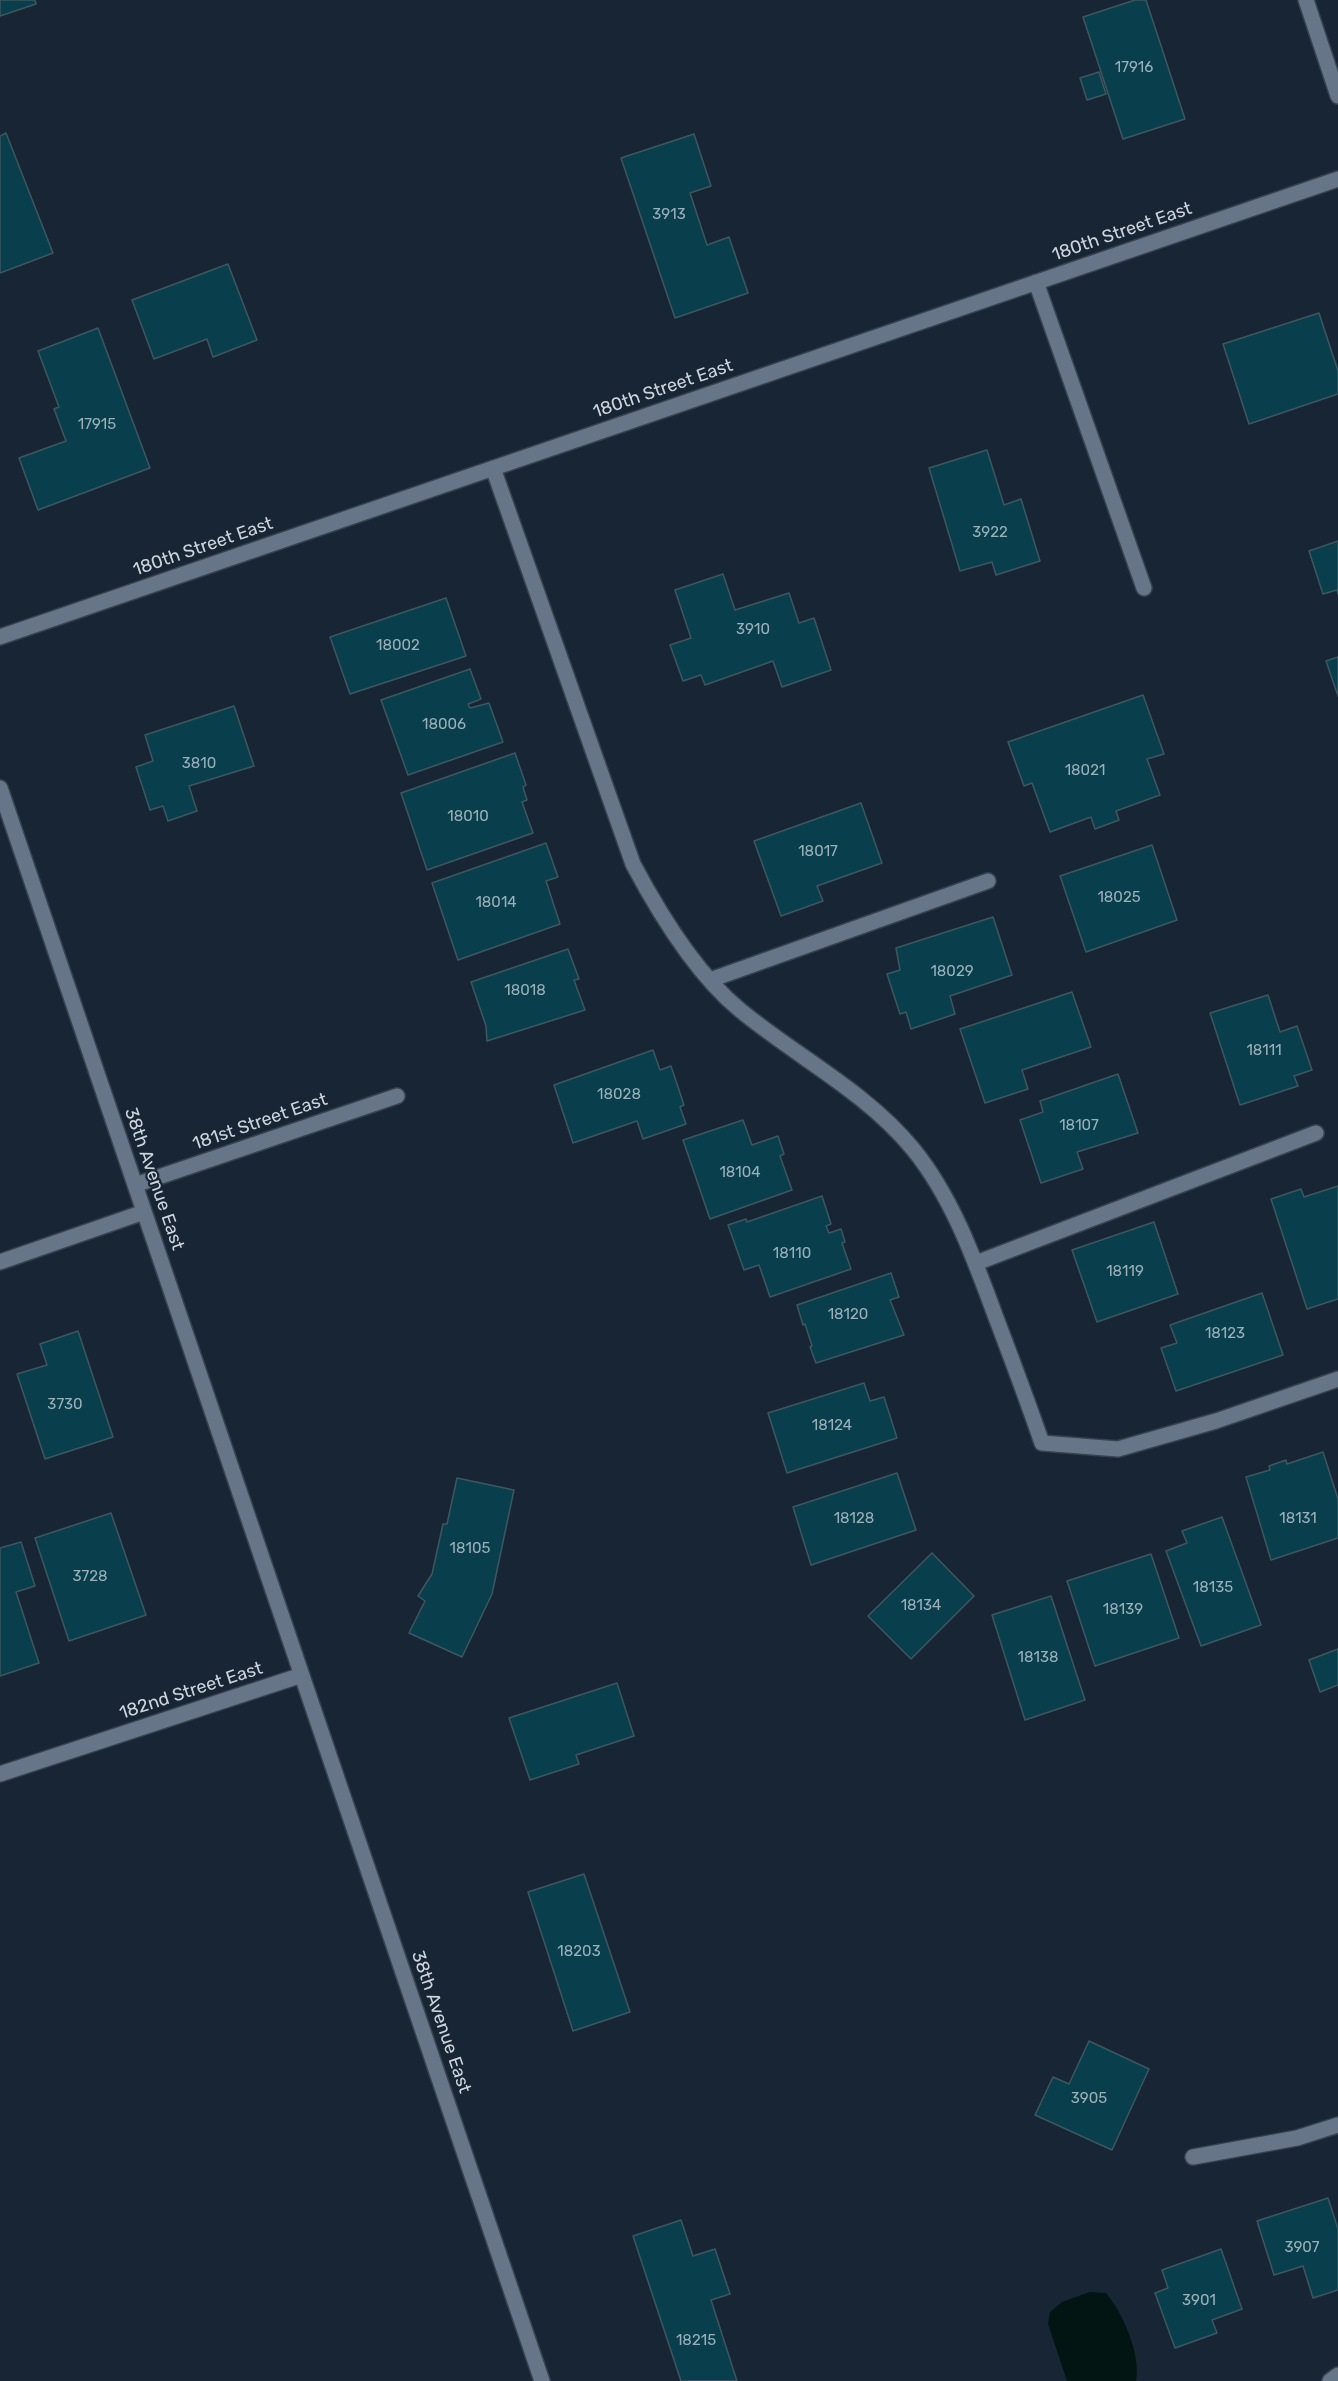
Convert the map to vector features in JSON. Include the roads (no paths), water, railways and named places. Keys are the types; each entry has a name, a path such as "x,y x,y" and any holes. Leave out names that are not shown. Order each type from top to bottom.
{"street":[{"path":"1306,0 1338,96"},
{"name":"180th Street East","path":"0,637 1338,179"},
{"path":"1036,282 1144,588"},
{"path":"494,468 633,864 658,911 710,980 739,1009 868,1104 913,1149 945,1196 976,1263 1042,1443 1118,1449 1216,1421 1338,1378"},
{"name":"38th Avenue East","path":"0,788 542,2381"},
{"path":"710,980 988,881"},
{"name":"181st Street East","path":"135,1185 397,1096"},
{"path":"976,1263 1316,1133"},
{"path":"0,1262 144,1212"},
{"name":"182nd Street East","path":"0,1774 302,1675"},
{"path":"1193,2157 1297,2138 1338,2125"},
{"path":"1330,2381 1338,2375"}]}
